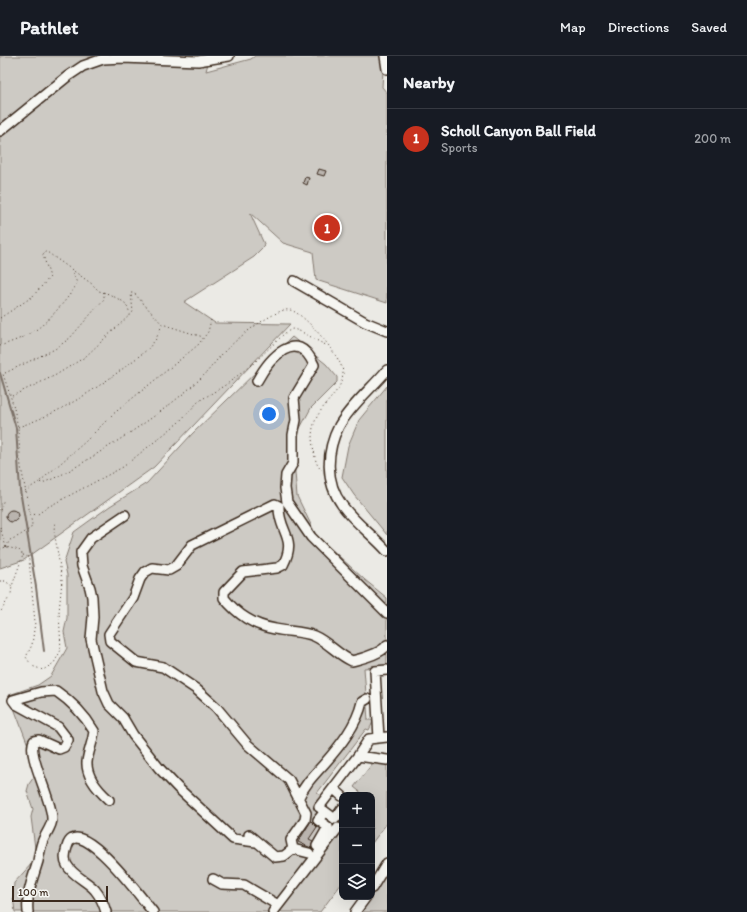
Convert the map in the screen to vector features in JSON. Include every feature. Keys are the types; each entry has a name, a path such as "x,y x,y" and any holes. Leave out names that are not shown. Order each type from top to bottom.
{"street":[{"path":"0,131 68,76 83,66 103,59 123,58 198,61 229,56"},
{"path":"385,56 387,69"},
{"path":"294,281 365,322 387,331"},
{"path":"257,381 263,370 277,354 286,348 292,347 301,350 310,356 314,365 294,398 296,420 293,435 292,463 286,475 285,488 287,502 310,537 387,613"},
{"path":"387,370 340,425 330,453 330,476 335,494 342,506 387,551"},
{"path":"310,858 293,849 291,840 305,820 306,812 289,780 247,744 216,707 196,689 163,667 136,662 110,642 109,634 112,627 133,598 140,579 145,572 152,568 169,570 176,566 192,545 275,504 279,506 279,517 287,533 290,546 283,565 277,568 243,572 224,592 224,598 243,617 255,624 313,635 323,640 340,655 352,661 369,656 385,648 387,645"},
{"path":"125,515 91,538 81,552 82,566 92,597 93,617 91,638 103,691 109,704 123,718 133,735 178,788 233,839 256,842"},
{"path":"339,813 335,819 319,807 334,789 369,739 383,738 375,671 387,670"},
{"path":"28,912 27,902 30,884 42,843 53,818 43,781 31,752 32,744 39,740 59,749 64,747 68,740 58,727 16,704 14,700 41,692 56,691 69,700 84,715 94,731 87,763 90,776 100,792 109,800"},
{"path":"298,799 302,790 310,779 339,746 360,710 362,702 367,699"},
{"path":"358,756 387,760"},
{"path":"334,789 339,793"},
{"path":"213,879 222,884 244,885 276,909 310,858 328,827 318,820 322,815"},
{"path":"310,858 338,828"},
{"path":"248,835 275,857 284,856 293,849"},
{"path":"106,912 95,890 67,866 65,855 68,842 72,839 78,838 98,850 111,861 153,912"},
{"path":"375,883 387,863"},
{"path":"355,912 364,900"}],"path":[{"path":"0,318 32,297 50,277 43,255 44,252 47,252 99,291 104,292 126,304 131,314"},
{"path":"0,346 34,331 74,291 76,283 72,270"},
{"path":"6,548 10,540 24,533 32,524 21,467 18,427 11,397 3,374 55,349 70,338 104,299 104,292"},
{"path":"11,397 56,375 85,357 131,314 134,308 131,293 134,293 162,324 204,337"},
{"path":"39,482 42,483 52,479 87,460 173,403 202,377 228,348 266,318 280,311 289,310 301,315 310,323 326,345 337,355 342,365 342,381 323,406 313,424 311,439 319,468 330,476"},
{"path":"25,491 39,482 85,442 112,415 162,376 198,345 208,332 211,320"},
{"path":"18,427 82,398 148,349 156,339 162,324"},
{"path":"30,515 38,514 46,508 123,467 178,423 199,401 227,384 255,362 285,332 292,329 297,330 326,345"},
{"path":"0,510 4,499"},
{"path":"0,549 6,548 19,550 23,555 27,556 29,560 35,622 32,645 26,657 32,666 43,670 54,663 61,650 59,612 62,580 54,530 55,522"},
{"path":"0,526 6,548"},
{"path":"0,613 11,594 12,586 23,555"},
{"path":"0,581 5,581 12,586"}],"shaded area":[{"path":"0,56 210,56 206,71 251,59 255,56 384,56 382,87 387,93 387,303 316,280 313,252 283,243 250,213 265,246 254,257 184,302 215,323 290,324 154,467 24,560 0,568"},
{"path":"292,337 326,364 337,377 337,382 311,408 299,430 294,461 297,496 316,535 387,598 387,666 364,668 368,720 374,720 369,730 366,729 317,793 321,796 313,808 338,828 274,912 15,912 13,897 14,883 34,861 35,848 31,817 33,809 27,791 29,784 38,771 9,695 38,685 51,676 67,648 64,632 67,618 67,575 64,562 74,532 110,506 147,483 192,434"},
{"path":"387,386 387,535 354,495 342,477 348,446 359,420"},
{"path":"376,759 387,766 387,823 375,839 375,792 360,792 354,787"},
{"path":"339,828 339,887 320,912 282,912 277,909"},
{"path":"387,873 387,912 361,912 369,900 375,900 375,891"}],"building":[{"path":"319,169 326,171 324,176 317,174"},
{"path":"305,177 309,178 307,185 303,183"},
{"path":"12,510 16,512 18,516 16,520 12,522 8,520 6,516 8,512"},
{"path":"311,821 317,827 309,839 313,841 311,848 298,842"}],"waterway":[{"path":"0,373 16,428 20,490 36,587 44,651"}],"place":[{"name":"Scholl Canyon Ball Field","path":"327,228"}]}
